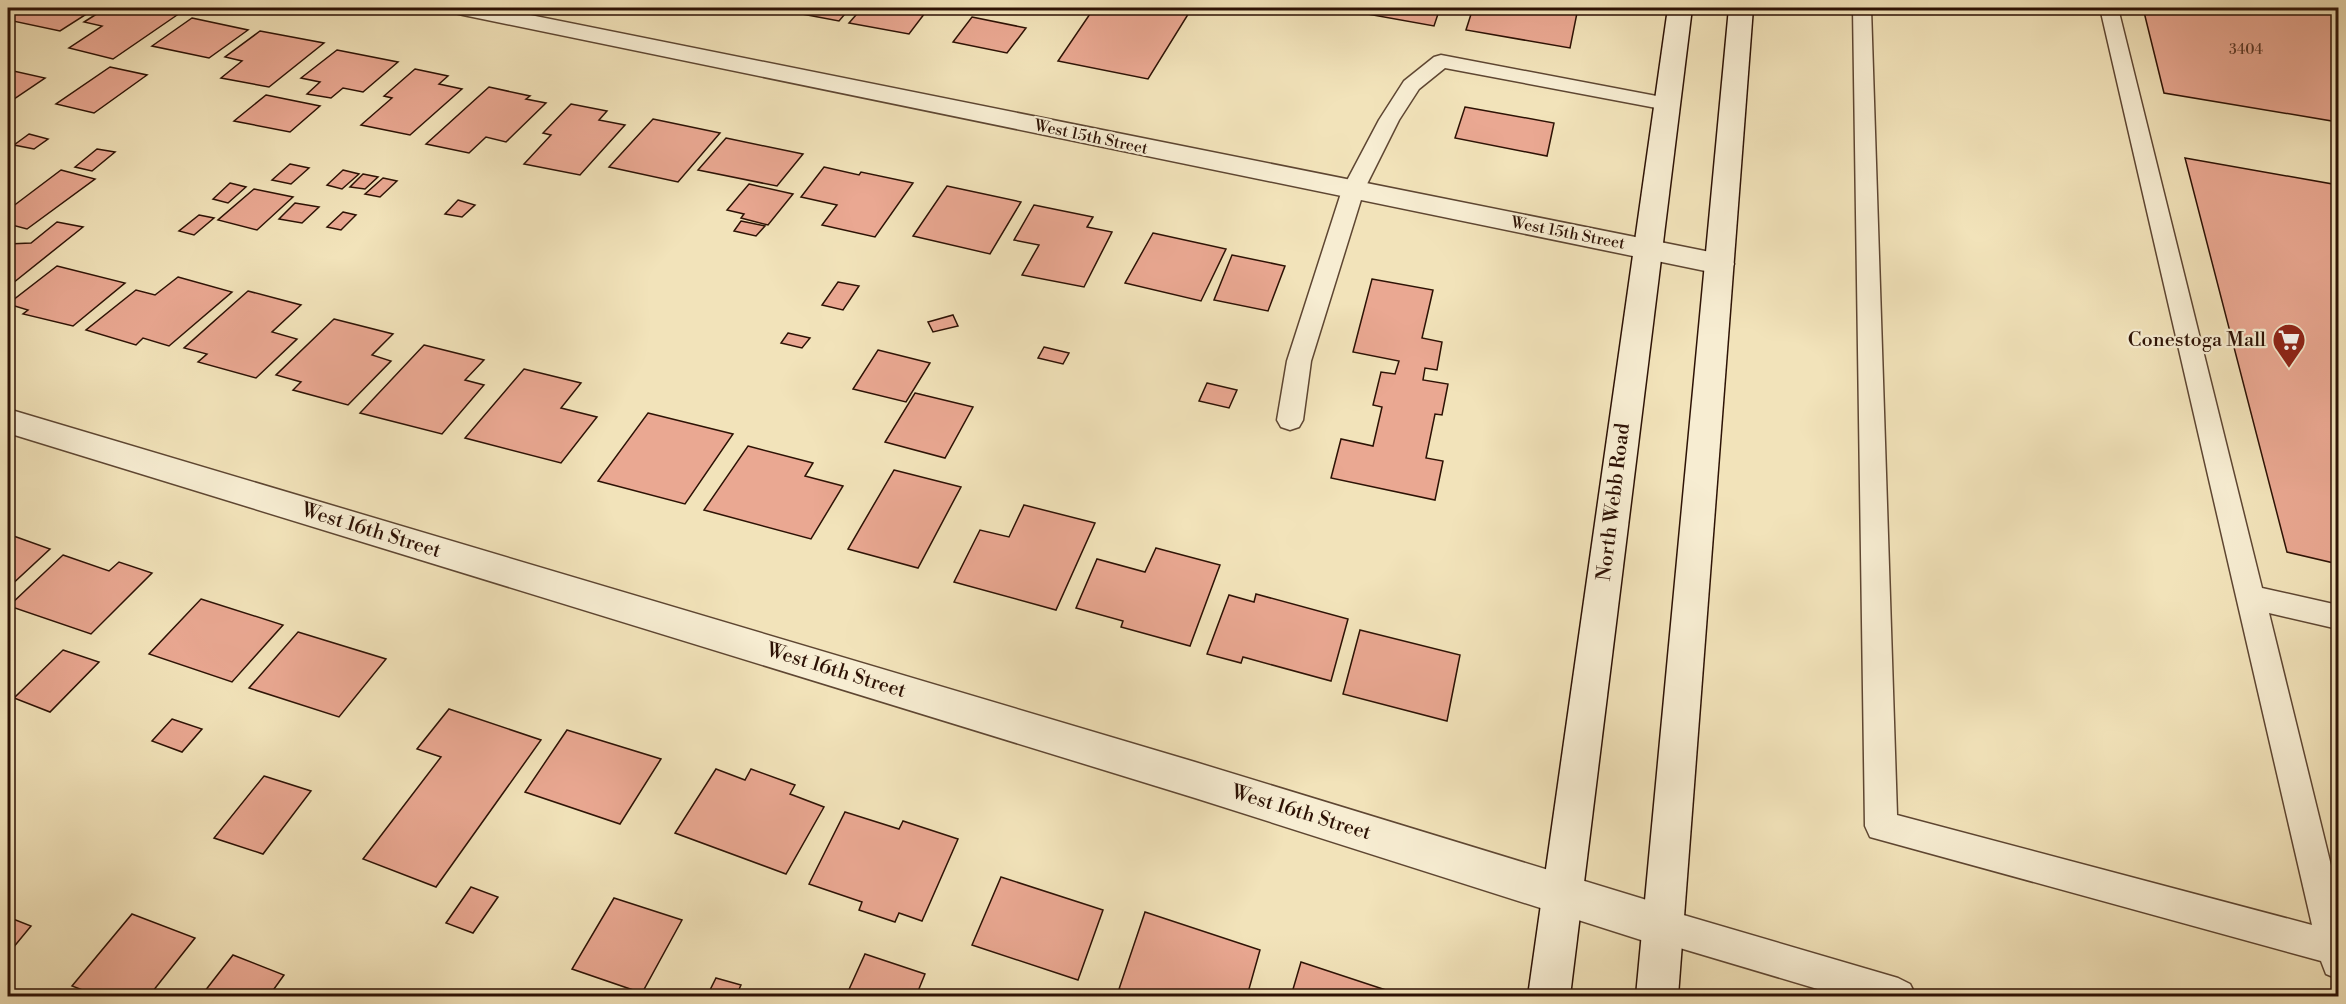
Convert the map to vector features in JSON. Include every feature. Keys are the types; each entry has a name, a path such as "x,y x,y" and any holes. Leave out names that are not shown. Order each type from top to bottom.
{"street":[{"name":"West 15th Street","path":"463,8 1720,264"},
{"name":"North Webb Road","path":"1549,996 1680,8"},
{"path":"1657,996 1741,8"},
{"name":"West 16th Street","path":"8,421 1195,780 1663,926"}],"lane":[{"path":"1862,8 1881,826 2337,955 2109,8"},
{"path":"1290,420 1299,361 1353,190 1389,120 1411,85 1441,61 1667,104"},
{"path":"2250,597 2338,617"},
{"path":"1663,926 1898,996"}],"building":[{"path":"18,8 96,8 60,31 8,20 8,14"},
{"path":"106,8 154,8 180,13 113,59 69,48 102,26 84,22"},
{"path":"784,8 850,8 839,21 781,10"},
{"path":"862,8 928,9 909,34 849,23"},
{"path":"1094,8 1192,8 1148,79 1058,61"},
{"path":"1334,8 1440,8 1434,26"},
{"path":"1473,8 1578,8 1570,48 1466,30"},
{"path":"2143,8 2338,8 2338,122 2164,93"},
{"path":"972,17 1026,28 1007,53 953,42"},
{"path":"192,18 248,30 209,58 152,46"},
{"path":"260,31 324,43 269,87 221,78 242,61 225,57"},
{"path":"337,50 398,62 363,92 343,88 331,98 307,94 320,82 301,78"},
{"path":"110,67 147,75 94,113 56,104"},
{"path":"415,69 448,76 439,84 462,89 410,135 361,125 392,98 384,96"},
{"path":"9,70 45,78 8,103"},
{"path":"489,87 530,96 526,99 546,103 506,142 486,137 469,153 426,144"},
{"path":"266,95 320,106 290,132 234,121"},
{"path":"571,104 607,111 599,120 625,125 580,175 524,164 551,135 543,133"},
{"path":"1465,107 1554,123 1547,156 1455,138"},
{"path":"653,119 720,133 678,182 609,167"},
{"path":"29,134 48,139 34,149 14,145"},
{"path":"726,138 803,154 777,186 698,170"},
{"path":"97,149 115,152 92,171 75,167"},
{"name":"Conestoga Mall","path":"2185,158 2338,185 2338,564 2287,552"},
{"path":"290,164 309,168 291,184 272,180"},
{"path":"824,167 913,183 875,237 822,225 837,205 801,197"},
{"path":"61,170 95,179 27,229 8,224 8,210"},
{"path":"343,170 359,174 342,189 327,185"},
{"path":"363,174 378,177 365,189 350,187"},
{"path":"383,178 397,181 380,197 365,194"},
{"path":"230,183 246,187 228,203 213,199"},
{"path":"749,184 793,194 768,225 741,218 744,214 727,210"},
{"path":"947,186 1021,202 990,254 913,236"},
{"path":"254,189 293,197 257,230 218,220"},
{"path":"458,200 475,205 462,217 445,214"},
{"path":"295,203 319,207 302,223 279,219"},
{"path":"1034,205 1093,217 1087,227 1112,232 1084,287 1022,275 1039,245 1014,240"},
{"path":"343,212 356,215 341,230 327,227"},
{"path":"199,215 214,218 194,235 179,231"},
{"path":"741,221 765,226 756,236 734,231"},
{"path":"57,222 83,227 8,287 8,244 31,243"},
{"path":"1153,233 1226,249 1201,301 1125,283"},
{"path":"1232,255 1285,266 1268,311 1214,300"},
{"path":"57,266 125,283 73,326 23,314 28,310 8,304"},
{"path":"178,277 232,292 169,346 143,338 136,345 86,330 136,290 155,295"},
{"path":"1372,279 1433,290 1422,338 1442,342 1437,370 1425,368 1423,380 1448,384 1442,415 1435,414 1426,458 1443,461 1435,500 1331,478 1341,439 1373,446 1382,407 1373,405 1381,372 1395,374 1399,361 1353,352"},
{"path":"838,282 859,286 843,310 822,305"},
{"path":"248,291 301,305 272,332 297,339 256,378 198,362 207,354 184,348"},
{"path":"953,315 958,326 933,332 928,322"},
{"path":"334,319 393,334 372,355 391,361 348,405 293,390 301,382 276,375"},
{"path":"788,333 810,338 802,348 781,343"},
{"path":"424,345 484,360 465,380 484,385 442,434 360,413"},
{"path":"1044,347 1069,353 1063,364 1038,358"},
{"path":"878,350 930,363 906,402 853,389"},
{"path":"524,369 581,383 561,408 597,417 561,463 465,438"},
{"path":"1207,383 1237,390 1229,408 1199,401"},
{"path":"915,393 973,407 945,458 885,442"},
{"path":"648,413 733,434 685,504 598,481"},
{"path":"748,446 813,463 805,476 843,486 811,539 704,510"},
{"path":"894,470 961,487 918,568 848,549"},
{"path":"1024,505 1095,523 1056,610 954,582 980,530 1009,537"},
{"path":"8,534 50,549 8,588"},
{"path":"1156,548 1220,565 1190,646 1121,627 1123,621 1076,608 1097,559 1145,572"},
{"path":"63,555 109,571 119,562 152,573 91,634 9,606"},
{"path":"1256,594 1348,619 1331,681 1243,657 1241,663 1207,654 1229,595 1254,602"},
{"path":"201,599 283,625 232,682 149,654"},
{"path":"1360,630 1460,655 1447,721 1343,694"},
{"path":"298,632 386,659 339,717 249,688"},
{"path":"63,650 99,662 50,712 14,698"},
{"path":"449,709 541,740 436,887 363,859 441,757 417,749"},
{"path":"172,719 202,729 182,752 152,741"},
{"path":"567,730 661,759 620,824 525,792"},
{"path":"716,769 745,780 751,769 795,785 790,794 824,807 786,874 675,833"},
{"path":"264,776 311,791 263,854 214,838"},
{"path":"845,812 899,829 903,821 958,839 922,921 899,913 895,922 859,910 862,902 809,884"},
{"path":"1001,877 1103,910 1078,980 972,945"},
{"path":"471,887 498,897 473,933 446,923"},
{"path":"614,898 682,920 642,993 572,969"},
{"path":"1145,912 1260,950 1247,996 1141,996 1119,989"},
{"path":"132,914 195,938 149,996 98,996 72,986"},
{"path":"8,917 31,926 8,954"},
{"path":"865,954 925,974 916,996 846,996"},
{"path":"233,955 284,975 269,996 201,996"},
{"path":"1301,962 1404,996 1291,996"},
{"path":"716,978 741,985 736,996 707,996"}],"place":[{"name":"Conestoga Mall","path":"2289,369"}]}
